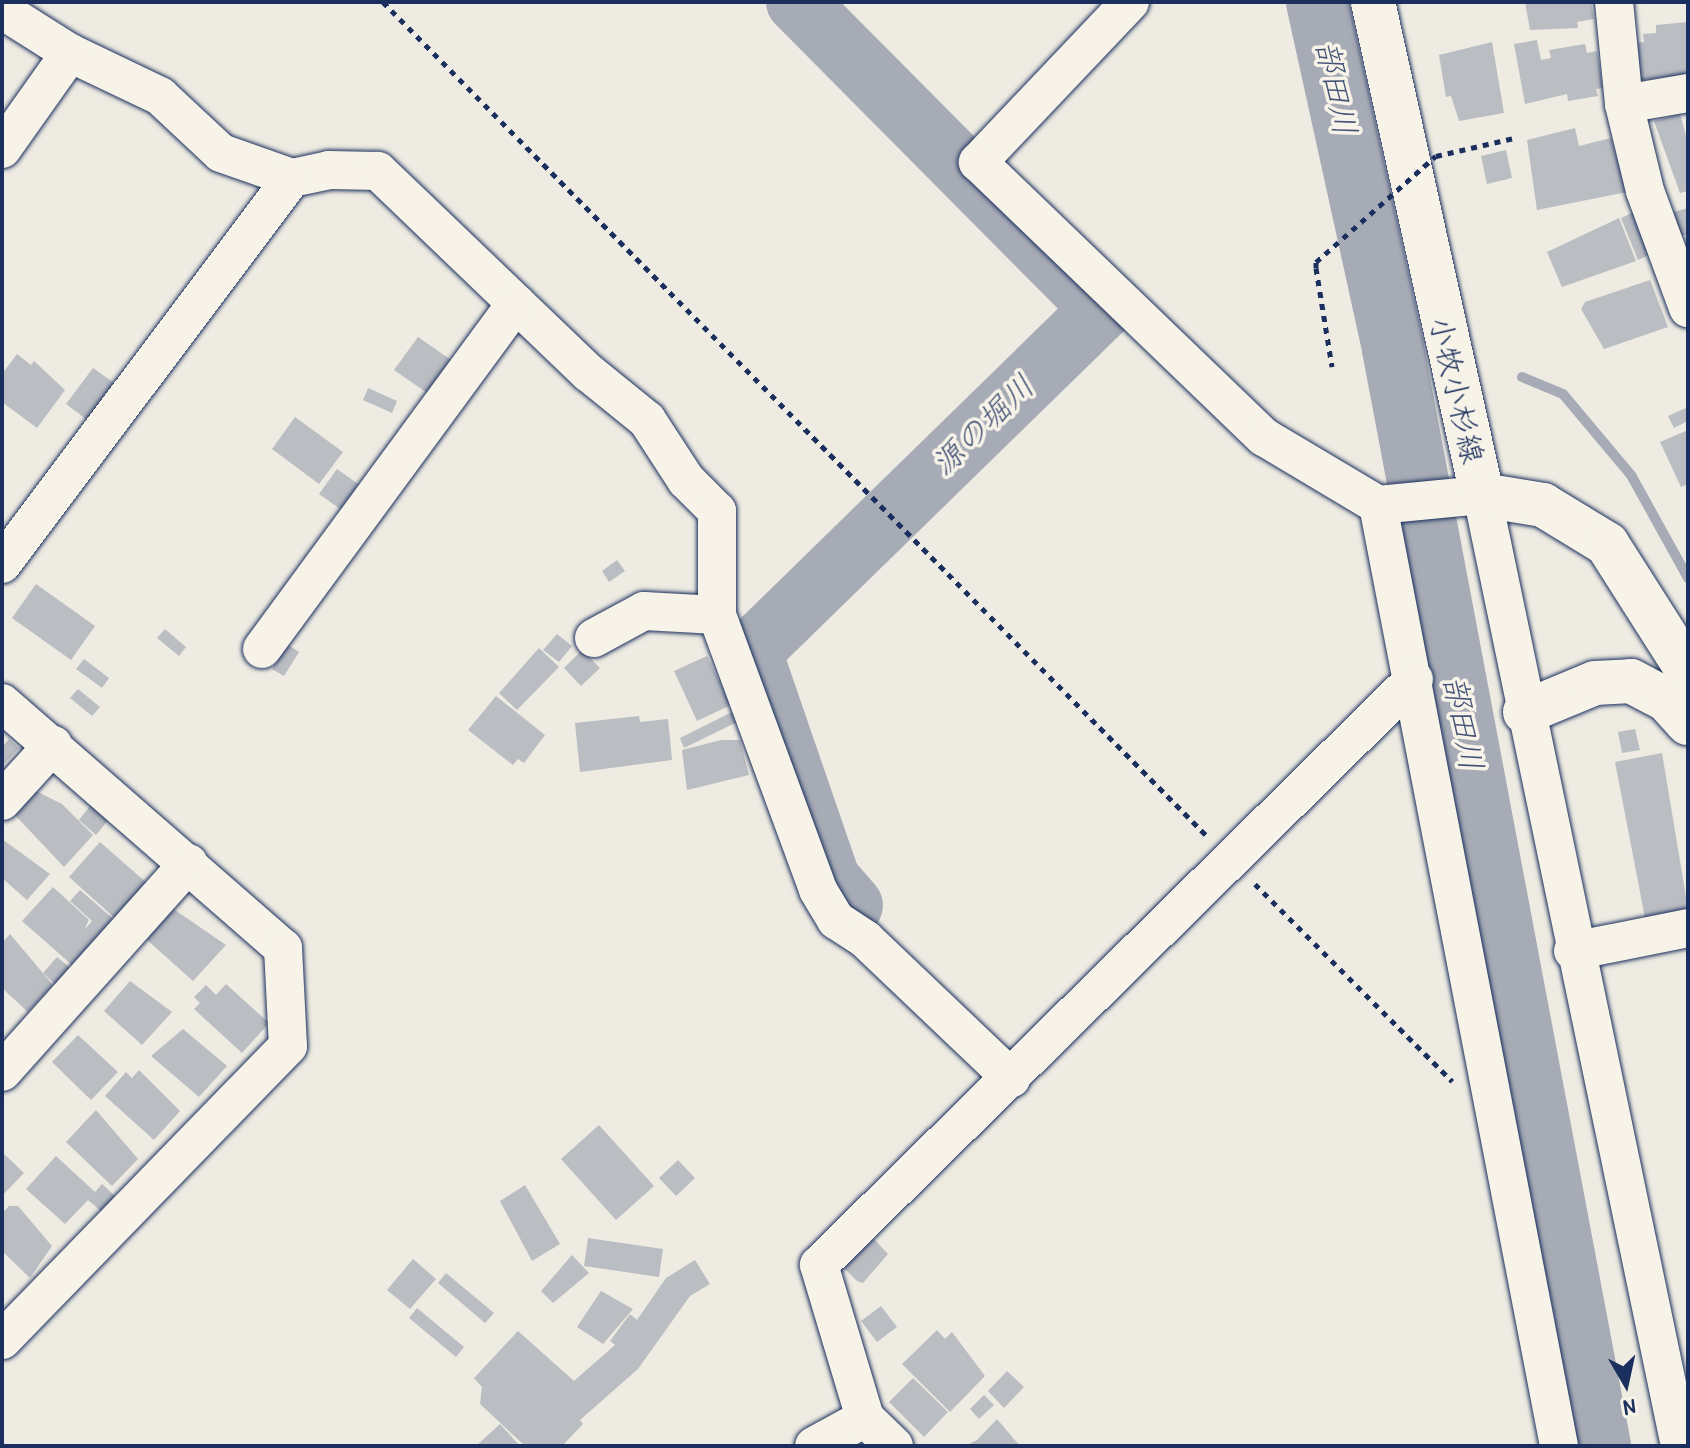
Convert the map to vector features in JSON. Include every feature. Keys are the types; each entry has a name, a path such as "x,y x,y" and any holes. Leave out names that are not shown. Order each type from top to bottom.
{"main road":[{"name":"小牧小杉線","path":"1373,2 1465,498 1543,505 1607,544 1688,671"},
{"path":"1525,712 1595,683 1631,681 1667,700 1688,723"}],"street":[{"path":"1130,2 978,162 1264,437 1390,505 1465,498 1525,712 1573,951 1633,1202 1680,1446"},
{"path":"1614,2 1624,104 1645,191 1688,308"},
{"path":"2,10 70,53 160,96 221,153 292,178 329,170 378,171 516,303 647,420 686,480 717,511 717,615 794,838 836,920 865,939 1011,1078"},
{"path":"2,149 70,53"},
{"path":"1624,104 1688,93"},
{"path":"2,564 292,178"},
{"path":"262,649 516,303"},
{"path":"1390,505 1414,679 1559,1446"},
{"path":"594,638 644,611 717,615"},
{"path":"894,1446 865,1418 819,1265 1414,679"},
{"path":"2,703 283,948 288,1046 2,1340"},
{"path":"2,801 53,745"},
{"path":"2,1072 189,863"},
{"path":"1573,951 1688,928"},
{"path":"814,1446 865,1418"}],"path":[{"path":"383,2 1454,1083"},
{"path":"1332,367 1316,262 1436,156 1514,138"}],"building":[{"path":"1525,2 1591,2 1594,19 1577,22 1578,28 1530,30"},
{"path":"1688,22 1688,76 1641,80 1637,43 1644,42 1643,34 1656,33 1656,25"},
{"path":"1537,40 1541,60 1551,58 1549,50 1585,44 1587,53 1597,51 1603,88 1596,89 1598,96 1568,101 1567,94 1525,104 1514,44"},
{"path":"1492,42 1504,113 1459,121 1451,96 1446,97 1439,55"},
{"path":"1680,114 1688,143 1688,191 1680,193 1654,121"},
{"path":"1575,128 1579,146 1611,138 1627,192 1537,210 1527,140"},
{"path":"1506,150 1512,178 1487,184 1481,156"},
{"path":"1688,208 1688,234 1677,237 1670,213"},
{"path":"1634,212 1651,254 1638,260 1621,218"},
{"path":"1619,218 1636,261 1562,287 1547,252"},
{"path":"1650,280 1668,327 1604,349 1581,309 1585,302"},
{"path":"418,337 454,362 430,395 394,370"},
{"path":"17,354 31,365 34,361 65,390 37,428 2,402 2,374"},
{"path":"93,368 117,385 90,422 66,404"},
{"path":"368,388 397,401 392,413 363,400"},
{"path":"1688,407 1688,421 1674,428 1668,416"},
{"path":"295,417 343,452 319,484 272,449"},
{"path":"1688,430 1688,484 1681,487 1660,442"},
{"path":"337,469 361,486 343,511 319,494"},
{"path":"617,560 625,571 609,582 602,571"},
{"path":"36,584 95,626 71,660 12,618"},
{"path":"165,629 186,647 179,656 157,638"},
{"path":"557,634 572,646 559,662 543,650"},
{"path":"287,644 299,652 284,676 272,669"},
{"path":"539,648 559,667 517,710 499,693"},
{"path":"582,650 600,668 581,686 564,668"},
{"path":"707,656 731,705 697,721 674,671"},
{"path":"84,659 109,678 102,688 76,669"},
{"path":"78,689 100,707 92,716 70,698"},
{"path":"496,696 545,735 524,763 518,759 513,765 468,730"},
{"path":"732,712 737,722 684,748 680,738"},
{"path":"639,716 640,722 668,719 672,760 580,772 575,723"},
{"path":"1635,729 1640,750 1622,753 1618,732"},
{"path":"9,739 19,748 2,766 2,747"},
{"path":"721,740 740,740 749,775 687,790 682,750"},
{"path":"1662,753 1688,909 1645,918 1615,762"},
{"path":"36,791 62,804 93,835 64,867 14,814"},
{"path":"93,802 110,818 96,835 79,820"},
{"path":"2,839 50,874 27,900 2,878"},
{"path":"100,842 148,884 117,920 69,877"},
{"path":"53,887 89,920 84,930 92,921 70,901 80,890 117,922 72,965 22,921"},
{"path":"172,908 226,945 193,981 145,938"},
{"path":"10,934 53,985 28,1012 2,988 2,943"},
{"path":"57,957 74,971 59,988 43,973"},
{"path":"130,981 172,1012 142,1045 104,1011"},
{"path":"226,984 269,1023 242,1053 194,1009 200,1003 194,997 206,985 216,995"},
{"path":"183,1029 227,1066 199,1097 151,1056"},
{"path":"78,1035 118,1072 91,1100 52,1062"},
{"path":"139,1070 180,1111 154,1140 105,1096 126,1072 132,1078"},
{"path":"96,1110 138,1159 112,1186 66,1142"},
{"path":"599,1125 654,1186 616,1220 561,1159"},
{"path":"2,1152 24,1173 2,1196"},
{"path":"56,1156 95,1192 102,1184 115,1196 102,1212 88,1200 65,1224 26,1189"},
{"path":"678,1160 695,1178 676,1196 659,1178"},
{"path":"525,1185 560,1244 532,1261 500,1201"},
{"path":"9,1206 18,1206 52,1246 30,1278 2,1251 2,1213"},
{"path":"588,1238 663,1249 659,1277 584,1266"},
{"path":"874,1239 888,1254 863,1283 843,1267"},
{"path":"572,1255 589,1273 553,1303 541,1291"},
{"path":"413,1259 436,1279 410,1309 387,1290"},
{"path":"695,1260 710,1284 690,1296 638,1369 580,1420 583,1424 562,1446 525,1446 480,1404 482,1387 474,1378 518,1331 574,1381 615,1345 610,1341 630,1314 637,1320 666,1278"},
{"path":"446,1273 494,1313 485,1323 438,1283"},
{"path":"601,1291 633,1309 603,1344 577,1327"},
{"path":"881,1306 897,1327 877,1342 861,1321"},
{"path":"417,1308 464,1347 456,1357 409,1318"},
{"path":"937,1330 945,1339 952,1332 985,1376 950,1412 902,1364"},
{"path":"1007,1371 1024,1387 1004,1408 988,1391"},
{"path":"913,1378 948,1412 924,1437 889,1402"},
{"path":"984,1395 994,1405 979,1419 970,1409"},
{"path":"997,1419 1020,1446 965,1446 977,1440"},
{"path":"500,1424 520,1446 476,1446"}],"waterway":[{"name":"源の堀川","path":"797,2 1102,309 751,652 829,879 852,905"},
{"name":"部田川","path":"1317,2 1393,349 1600,1446"},
{"path":"1522,377 1563,394 1631,475 1688,578"}]}
